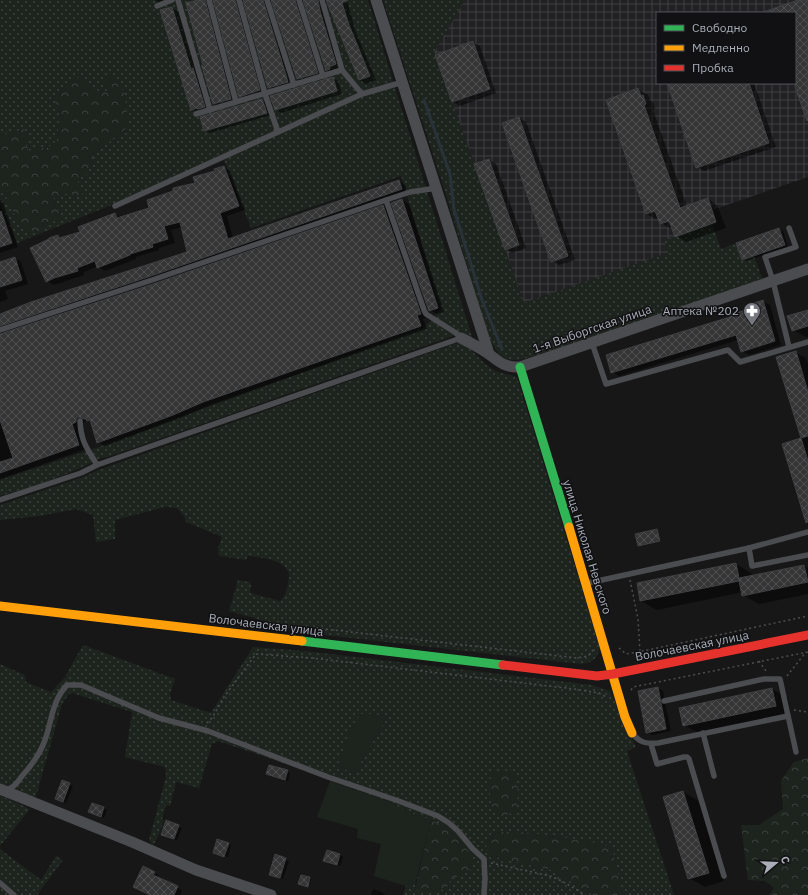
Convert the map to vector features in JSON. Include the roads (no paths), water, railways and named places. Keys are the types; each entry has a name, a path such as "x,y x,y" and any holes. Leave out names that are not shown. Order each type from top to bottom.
{"street":[{"path":"376,0 489,354"},
{"name":"1-я Выборгская улица","path":"520,367 808,269"},
{"path":"461,338 507,366 520,367"},
{"name":"улица Николая Невского","path":"520,367 625,717 632,733"},
{"name":"Волочаевская улица","path":"0,606 597,676 808,635"},
{"path":"1,791 132,842 196,870 271,895"}],"lane":[{"path":"157,6 172,0"},
{"path":"178,0 210,110"},
{"path":"209,0 236,102"},
{"path":"239,0 265,94 278,132"},
{"path":"267,0 294,85"},
{"path":"299,0 323,76"},
{"path":"322,0 342,70 362,94"},
{"path":"196,114 342,70"},
{"path":"115,206 362,94 403,82"},
{"path":"0,330 410,192 437,188"},
{"path":"0,500 81,473 97,465 461,338 456,333 426,314 386,200"},
{"path":"789,228 796,247 765,258 773,281 789,347"},
{"path":"592,343 606,384 728,350 740,362 808,342"},
{"path":"80,421 81,434 84,444 97,465"},
{"path":"585,583 749,548 808,532"},
{"path":"749,548 752,566 808,555"},
{"path":"664,701 764,680 780,679 796,752"},
{"path":"1,791 9,790 14,786 36,758 46,738 58,696 67,685 81,685 152,715 199,728 328,777 438,816 458,831 473,849 484,859 484,895"},
{"path":"632,733 642,742 651,744 788,716"},
{"path":"703,733 714,776"},
{"path":"651,744 657,764 684,757 689,759 724,876"},
{"path":"0,883 14,895"}],"waterway":[{"path":"424,100 450,174 454,209 482,300 502,349"}],"place":[{"name":"Аптека №202","path":"752,326"}]}
